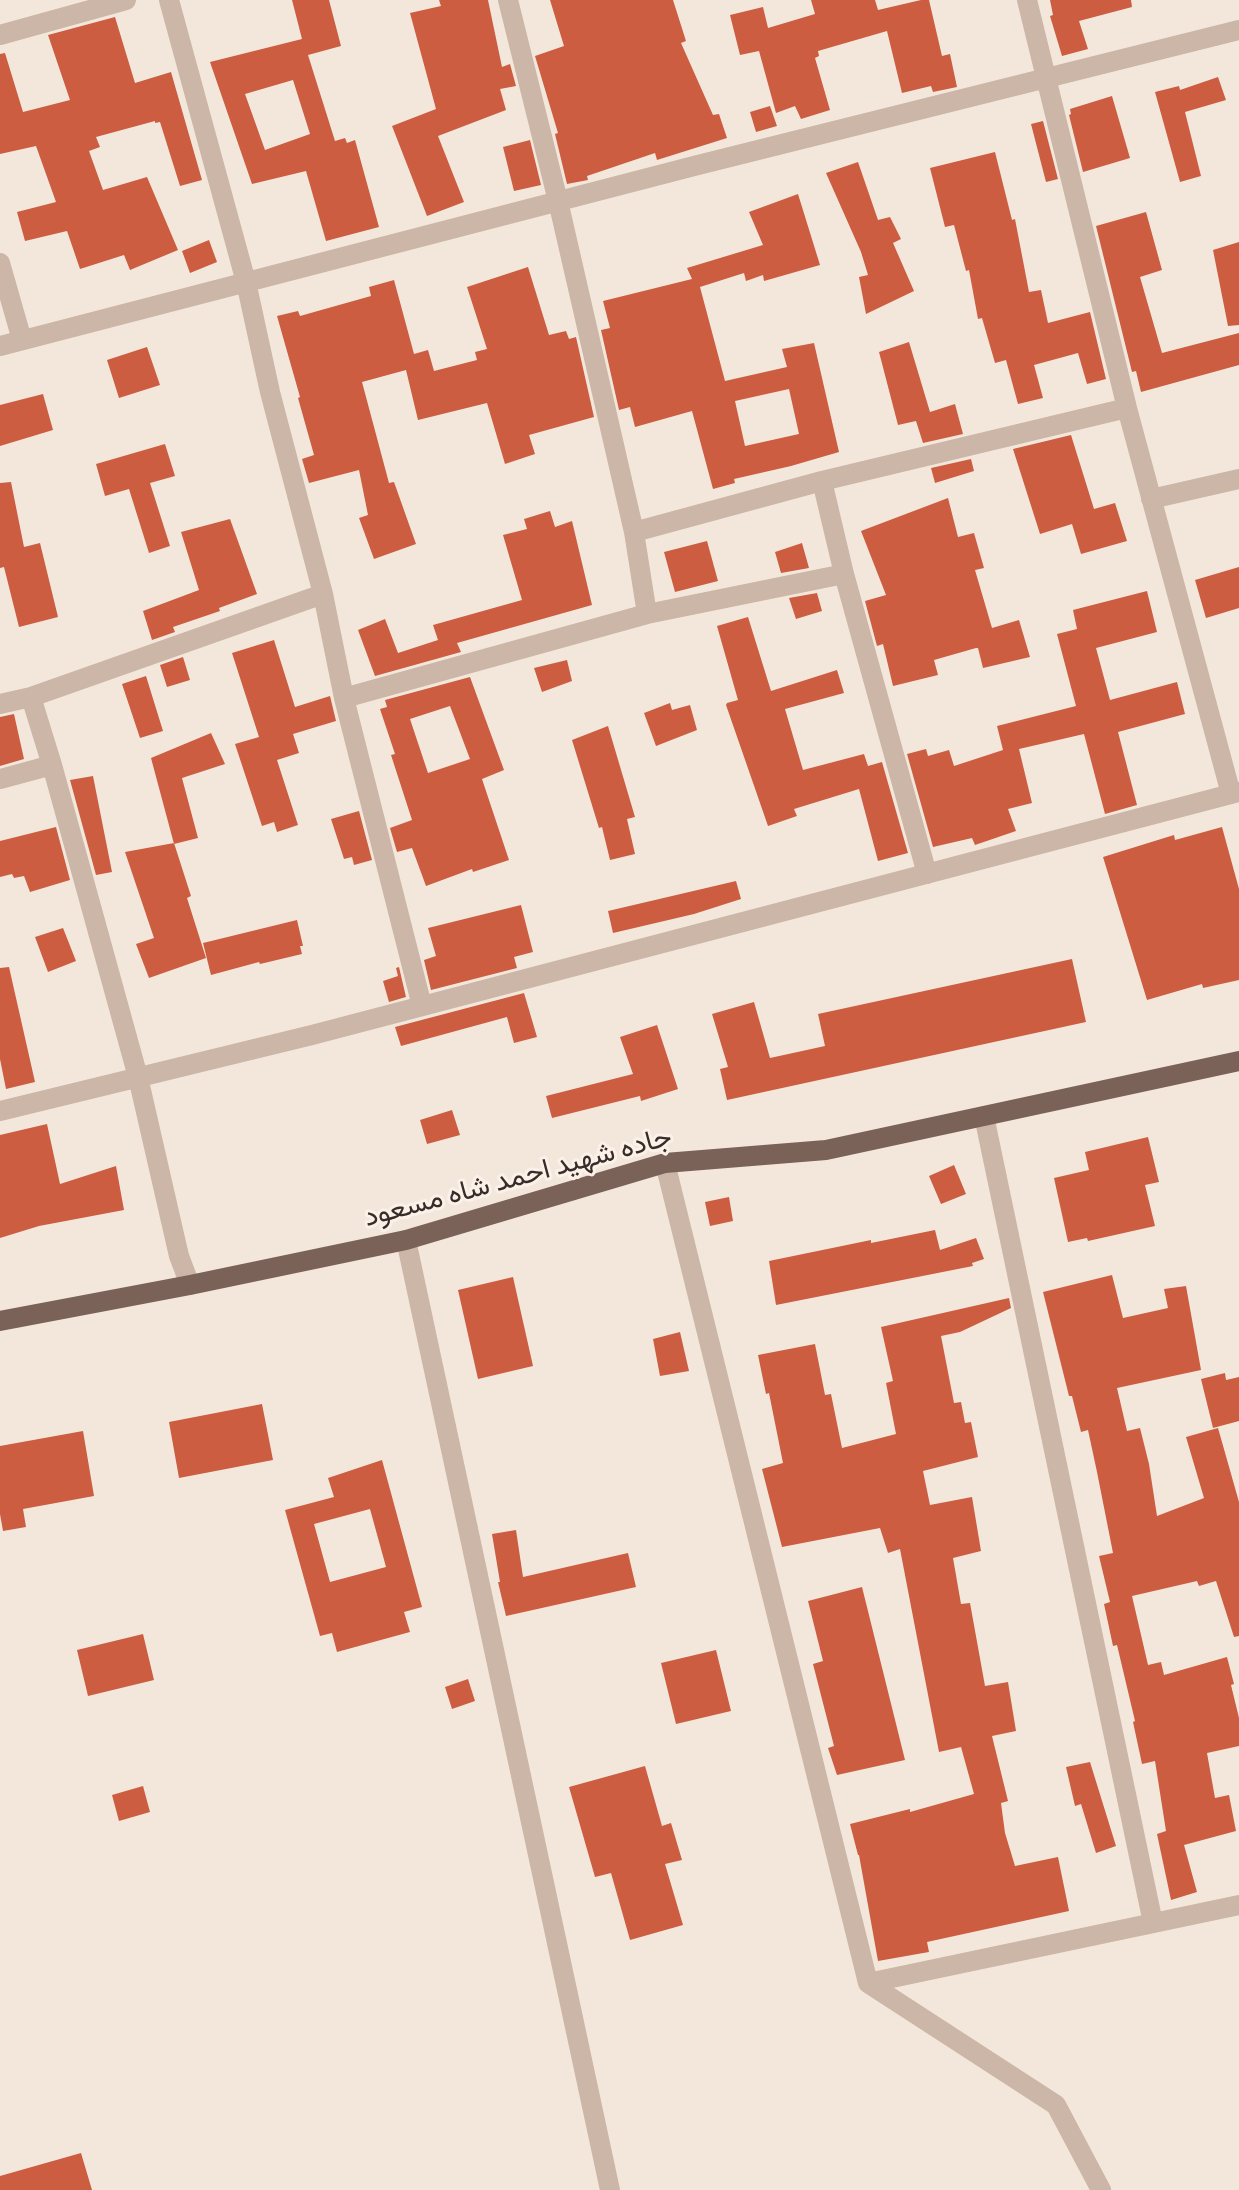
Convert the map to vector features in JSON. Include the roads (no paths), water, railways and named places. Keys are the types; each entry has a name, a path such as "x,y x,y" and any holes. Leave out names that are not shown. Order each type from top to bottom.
{"main road":[{"name":"جاده شهيد احمد شاه مسعود","path":"0,1321 406,1240 665,1163 826,1150 1239,1061"}],"street":[{"path":"0,35 126,0"},
{"path":"169,0 246,282 270,392 323,594 344,698 422,1006"},
{"path":"508,0 634,532 647,614"},
{"path":"0,1111 422,1006 1235,793 1127,408 1027,0"},
{"path":"0,346 558,201 1239,30"},
{"path":"0,263 22,340"},
{"path":"634,532 822,481 1127,408"},
{"path":"1151,499 1239,479"},
{"path":"822,481 844,574 927,874"},
{"path":"344,698 647,614 844,574"},
{"path":"0,704 31,697 323,594"},
{"path":"31,697 138,1077 179,1256 190,1285"},
{"path":"0,779 52,765"},
{"path":"984,1116 1153,1923"},
{"path":"665,1163 868,1983 1056,2105 1101,2190"},
{"path":"406,1240 610,2190"},
{"path":"868,1983 1239,1905"}]}
